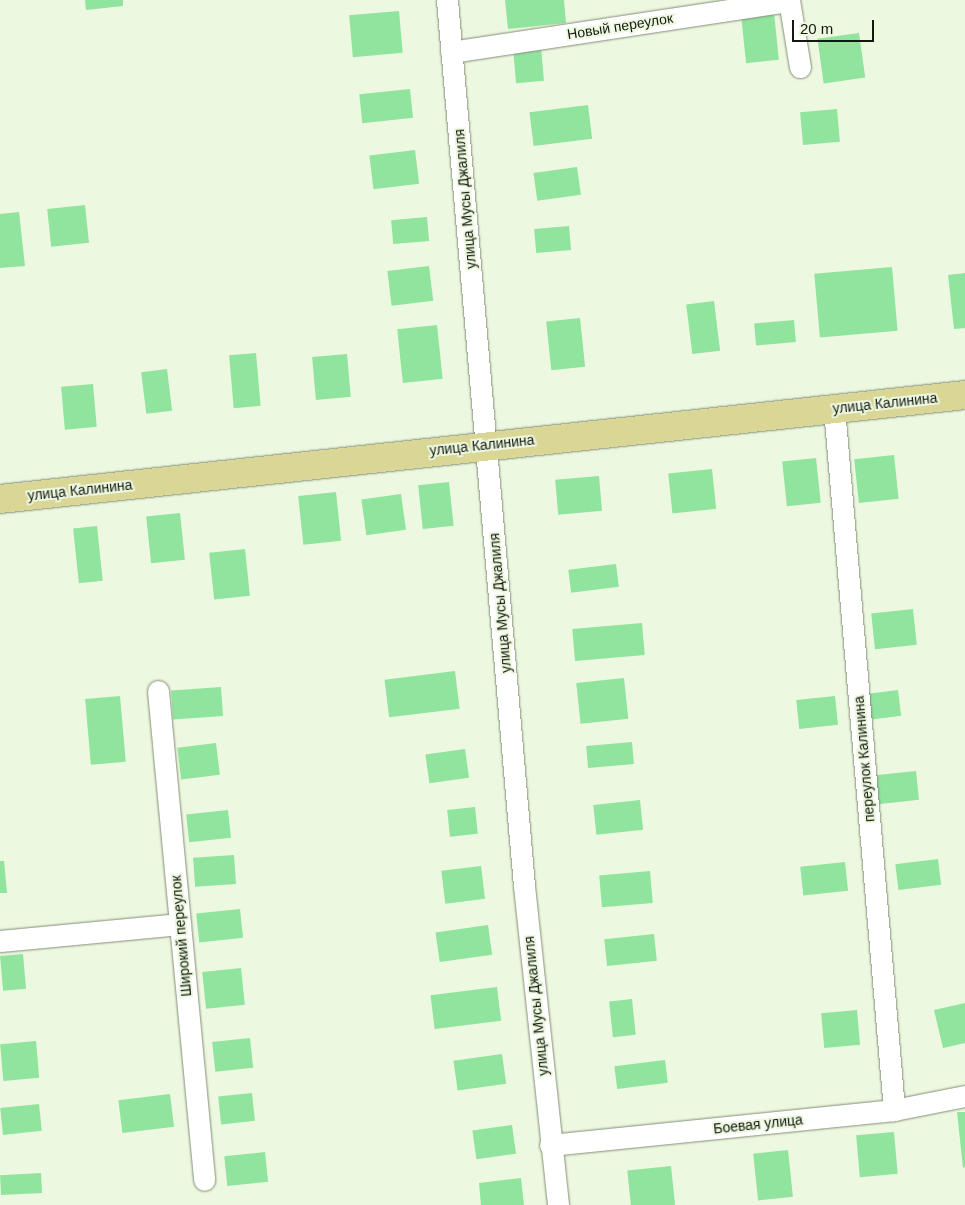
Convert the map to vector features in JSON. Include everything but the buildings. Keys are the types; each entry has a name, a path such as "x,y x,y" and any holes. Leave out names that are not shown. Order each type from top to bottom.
{"main road":[{"name":"улица Калинина","path":"0,499 487,445 965,395"}],"street":[{"name":"улица Мусы Джалиля","path":"447,0 550,1145 558,1205"},
{"name":"Новый переулок","path":"451,52 789,0 800,67"},
{"name":"переулок Калинина","path":"834,408 894,1110"},
{"name":"Широкий переулок","path":"158,691 204,1180"},
{"path":"0,941 180,924"},
{"name":"Боевая улица","path":"550,1145 894,1110 965,1096"}]}
